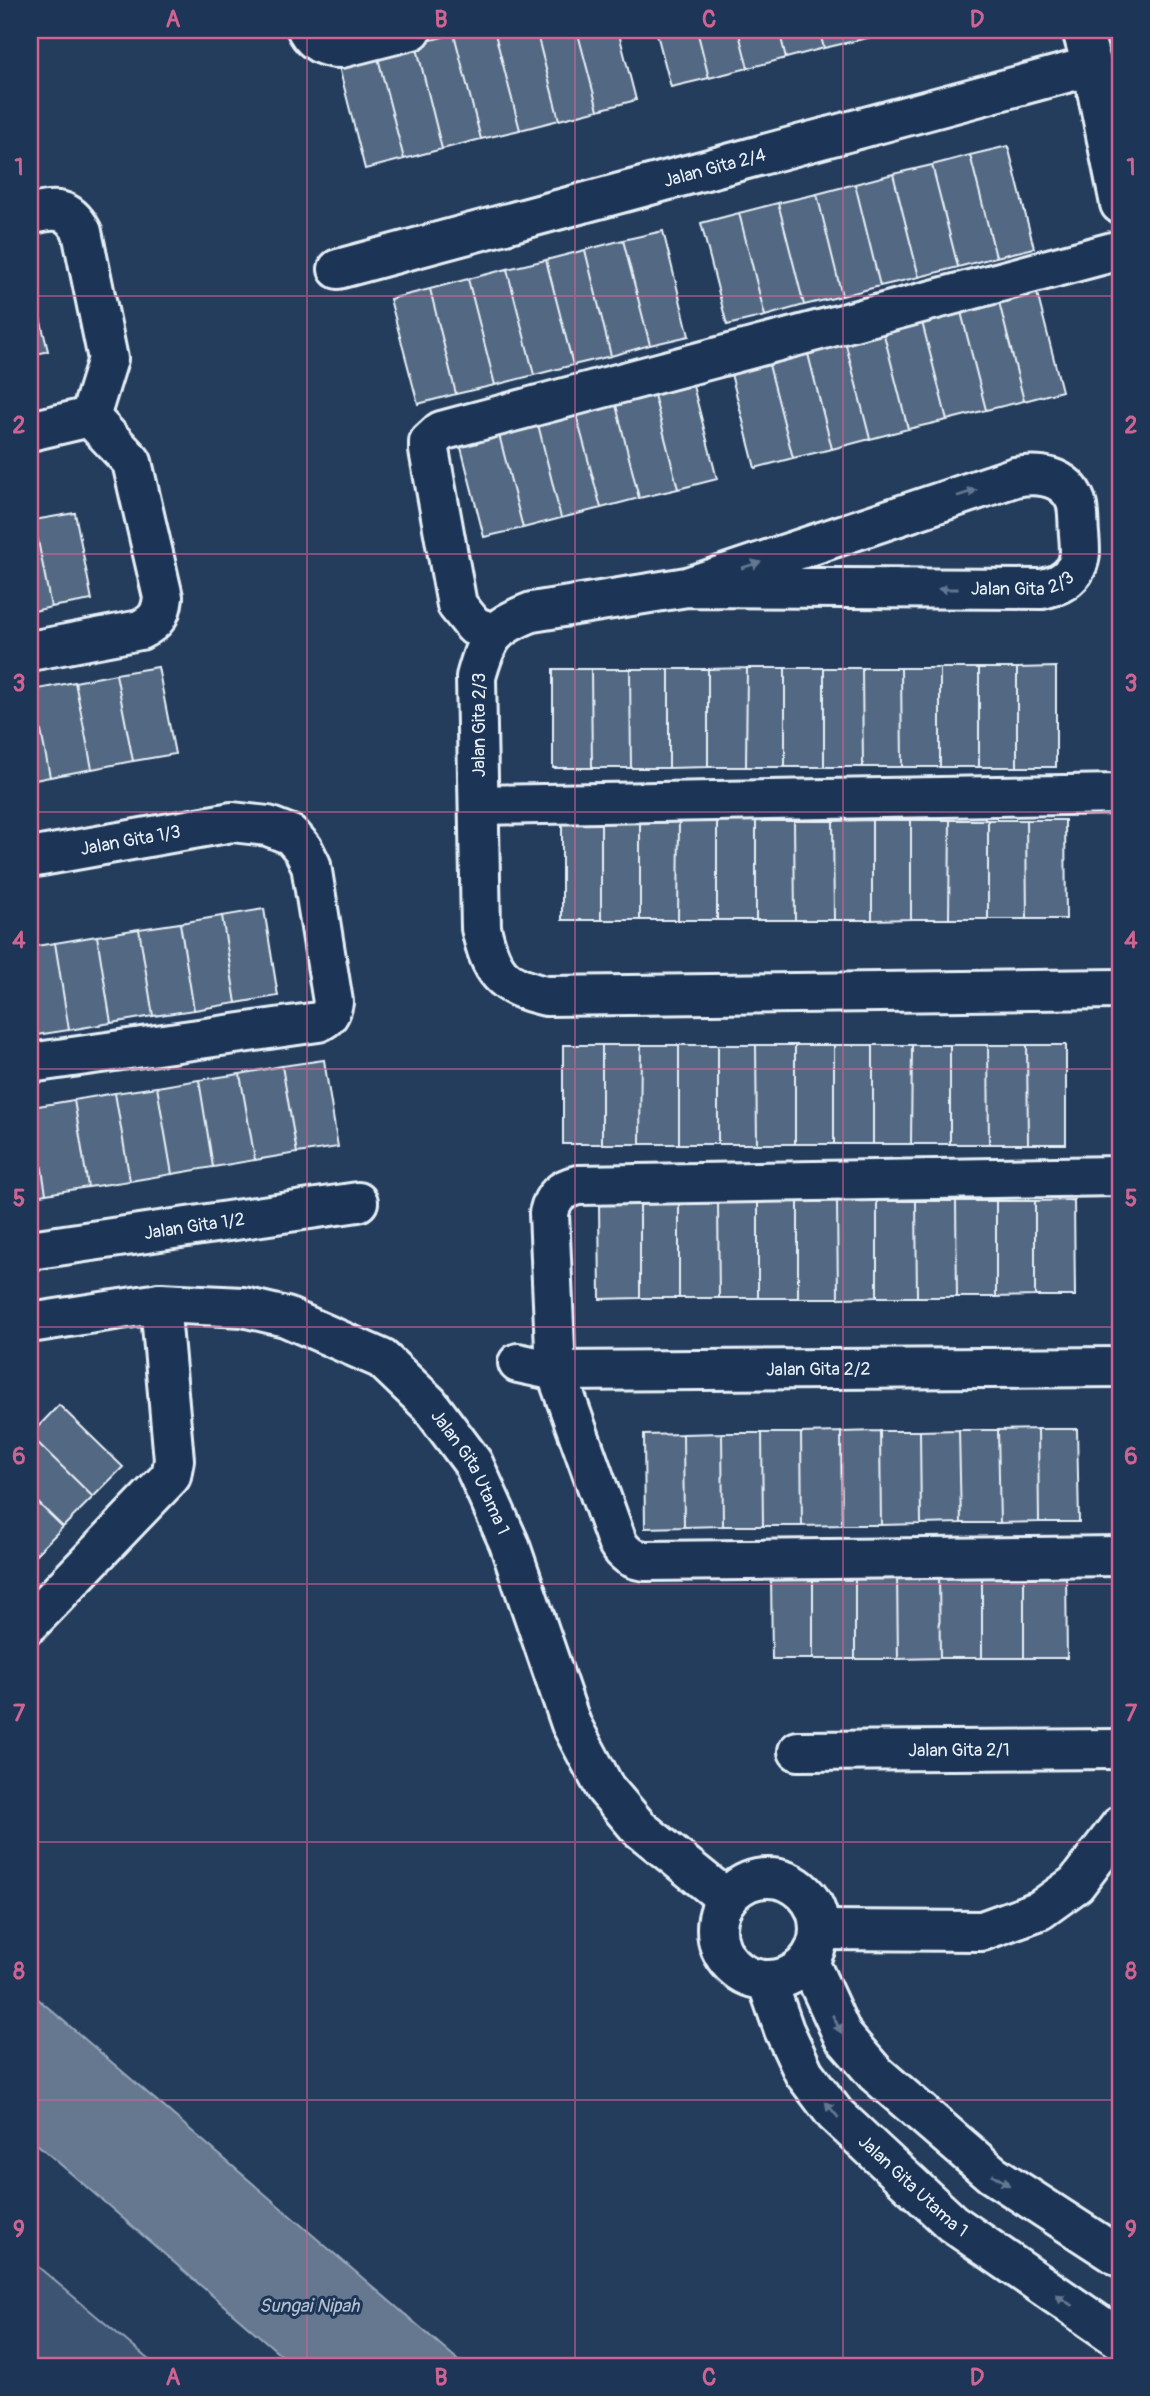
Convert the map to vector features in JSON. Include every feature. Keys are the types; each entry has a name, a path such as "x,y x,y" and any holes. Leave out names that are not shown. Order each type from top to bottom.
{"street":[{"path":"307,30 320,45 330,48 341,48 412,30"},
{"path":"1082,30 1120,204"},
{"name":"Jalan Gita 2/4","path":"338,269 1092,66"},
{"path":"30,215 62,211 75,218 82,232 108,359 90,417"},
{"path":"494,633 474,626 457,605 429,450 429,442 441,430 1120,250"},
{"path":"30,431 90,417"},
{"path":"30,651 140,630 153,624 161,612 163,597 132,463 90,417"},
{"name":"Jalan Gita 2/3","path":"687,587 1042,589 1062,584 1076,570 1080,556 1076,502 1066,488 1050,477 1034,474 1015,477 687,587 532,612 510,620 494,633 484,651 477,677 481,928 488,956 500,975 520,990 546,996 1120,989"},
{"path":"479,805 1120,794"},
{"name":"Jalan Gita 1/3","path":"30,858 232,821 268,826 291,835 303,849 311,865 333,1002 332,1011 327,1018 318,1022 30,1063"},
{"path":"1120,1176 592,1184 567,1187 557,1194 549,1213 556,1371 617,1542 623,1552 633,1559 1120,1556"},
{"name":"Jalan Gita 1/2","path":"30,1250 358,1202"},
{"path":"30,1623 171,1476 174,1460 160,1303"},
{"name":"Jalan Gita Utama 1","path":"30,1323 160,1303 243,1307 286,1317 382,1359 429,1405 473,1463 509,1543 571,1724 605,1787 639,1828 727,1899"},
{"name":"Jalan Gita 2/2","path":"518,1363 556,1371 1120,1367"},
{"name":"Jalan Gita 2/1","path":"798,1751 1120,1749"},
{"path":"815,1946 982,1931 1040,1910 1076,1884 1120,1826"},
{"path":"815,1946 798,1972 767,1981 751,1978 725,1959 716,1928 719,1912 739,1887 753,1880 785,1880 800,1888 811,1900 818,1914 815,1946 843,2036 875,2073 992,2174 1120,2257"},
{"name":"Jalan Gita Utama 1","path":"767,1981 784,2030 804,2073 835,2114 952,2222 1120,2339"}],"shaded area":[{"path":"30,2260 156,2366 30,2366"}],"water":[{"name":"Sungai Nipah","path":"30,1992 465,2366 294,2366 30,2138"}],"building":[{"path":"472,30 494,30 520,130 481,139 454,34"},
{"path":"494,30 536,30 559,120 520,130"},
{"path":"536,30 577,30 598,110 559,120"},
{"path":"577,30 618,30 636,100 598,110"},
{"path":"656,30 697,30 709,78 671,87"},
{"path":"697,30 738,30 748,68 709,78"},
{"path":"738,30 779,30 786,58 748,68"},
{"path":"779,30 819,30 824,48 786,58"},
{"path":"819,30 860,30 863,39 824,48"},
{"path":"860,30 900,30 863,39"},
{"path":"454,34 481,139 442,149 416,44"},
{"path":"416,44 442,149 404,159 377,54"},
{"path":"377,54 404,159 365,169 338,63"},
{"path":"1008,146 1034,248 996,257 970,155"},
{"path":"970,155 996,257 958,267 932,165"},
{"path":"932,165 958,267 919,277 893,174"},
{"path":"893,174 919,277 880,286 855,184"},
{"path":"855,184 880,286 842,296 817,194"},
{"path":"817,194 842,296 804,305 778,203"},
{"path":"778,203 804,305 765,316 739,213"},
{"path":"739,213 765,316 727,325 701,223"},
{"path":"663,231 689,336 650,345 623,240"},
{"path":"623,240 650,345 611,356 585,250"},
{"path":"585,250 611,356 573,365 546,260"},
{"path":"546,260 573,365 534,375 507,269"},
{"path":"507,269 534,375 495,385 468,279"},
{"path":"30,276 48,351 30,356"},
{"path":"468,279 495,385 456,394 430,289"},
{"path":"430,289 456,394 418,404 390,299"},
{"path":"1036,289 1062,391 1024,401 998,298"},
{"path":"998,298 1024,401 986,410 960,308"},
{"path":"960,308 986,410 947,420 921,318"},
{"path":"921,318 947,420 908,429 882,327"},
{"path":"882,327 908,429 870,439 844,337"},
{"path":"844,337 870,439 832,449 806,346"},
{"path":"806,346 832,449 793,458 767,357"},
{"path":"767,357 793,458 755,468 729,366"},
{"path":"690,374 717,479 678,489 651,383"},
{"path":"651,383 678,489 639,498 613,393"},
{"path":"613,393 639,498 601,508 573,403"},
{"path":"573,403 601,508 561,518 535,412"},
{"path":"535,412 561,518 523,528 496,423"},
{"path":"496,423 523,528 484,537 457,432"},
{"path":"75,513 92,600 51,607 34,520"},
{"path":"34,520 51,607 30,612 30,521"},
{"path":"158,667 175,754 133,761 116,674"},
{"path":"1056,667 1056,767 1017,767 1017,668"},
{"path":"747,668 785,668 785,767 746,767"},
{"path":"747,668 746,767 708,767 708,669"},
{"path":"785,668 824,668 824,767 785,767"},
{"path":"824,668 862,668 863,767 824,767"},
{"path":"862,668 901,668 902,767 863,767"},
{"path":"901,668 940,668 940,767 902,767"},
{"path":"940,668 979,668 979,767 940,767"},
{"path":"979,668 1017,668 1017,767 979,767"},
{"path":"553,669 591,669 592,768 553,768"},
{"path":"591,669 630,669 631,768 592,768"},
{"path":"630,669 669,669 669,768 631,768"},
{"path":"669,669 708,669 708,767 669,768"},
{"path":"116,674 133,761 92,769 75,682"},
{"path":"75,682 92,769 50,777 33,690"},
{"path":"33,690 50,777 30,781 30,691"},
{"path":"872,820 872,920 834,920 833,821"},
{"path":"872,820 911,820 911,919 872,920"},
{"path":"911,820 950,820 949,919 911,919"},
{"path":"950,820 988,820 988,919 949,919"},
{"path":"988,820 1026,820 1027,919 988,919"},
{"path":"1026,820 1065,820 1066,919 1027,919"},
{"path":"562,821 601,821 601,920 562,920"},
{"path":"601,821 640,821 640,920 601,920"},
{"path":"640,821 679,821 678,920 640,920"},
{"path":"679,821 717,821 717,920 678,920"},
{"path":"717,821 756,821 756,920 717,920"},
{"path":"756,821 794,821 795,920 756,920"},
{"path":"794,821 833,821 834,920 795,920"},
{"path":"264,909 278,996 236,1003 222,916"},
{"path":"222,916 236,1003 194,1010 180,923"},
{"path":"180,923 194,1010 153,1016 139,929"},
{"path":"139,929 153,1016 111,1023 97,936"},
{"path":"97,936 111,1023 69,1030 55,943"},
{"path":"55,943 69,1030 30,1036 30,947"},
{"path":"563,1045 602,1045 602,1144 563,1144"},
{"path":"602,1045 641,1045 640,1144 602,1144"},
{"path":"641,1045 679,1045 679,1144 640,1144"},
{"path":"679,1045 718,1045 718,1144 679,1144"},
{"path":"718,1045 756,1045 757,1144 718,1144"},
{"path":"756,1045 795,1045 795,1144 757,1144"},
{"path":"795,1045 834,1045 834,1144 795,1144"},
{"path":"834,1045 873,1045 873,1144 834,1144"},
{"path":"873,1045 912,1045 911,1144 873,1144"},
{"path":"912,1045 950,1045 950,1144 911,1144"},
{"path":"950,1045 988,1045 989,1144 950,1144"},
{"path":"988,1045 1027,1045 1028,1144 989,1144"},
{"path":"1027,1045 1066,1045 1066,1144 1028,1144"},
{"path":"324,1060 338,1147 297,1153 282,1066"},
{"path":"282,1066 297,1153 255,1160 240,1074"},
{"path":"240,1074 255,1160 213,1167 199,1080"},
{"path":"199,1080 213,1167 172,1174 157,1087"},
{"path":"157,1087 172,1174 130,1181 115,1093"},
{"path":"115,1093 130,1181 88,1187 74,1100"},
{"path":"74,1100 88,1187 46,1194 32,1107"},
{"path":"30,1107 46,1194 30,1197"},
{"path":"1074,1200 1075,1296 1035,1296 1035,1201"},
{"path":"837,1201 838,1298 798,1298 798,1202"},
{"path":"837,1201 877,1201 877,1297 838,1298"},
{"path":"877,1201 916,1201 917,1297 877,1297"},
{"path":"916,1201 956,1201 957,1297 917,1297"},
{"path":"956,1201 996,1201 996,1297 957,1297"},
{"path":"996,1201 1035,1201 1035,1296 996,1297"},
{"path":"599,1202 640,1202 640,1298 600,1299"},
{"path":"640,1202 679,1202 679,1298 640,1298"},
{"path":"679,1202 718,1202 719,1298 679,1298"},
{"path":"718,1202 758,1202 758,1298 719,1298"},
{"path":"758,1202 798,1202 798,1298 758,1298"},
{"path":"59,1405 123,1467 93,1497 30,1435"},
{"path":"1038,1429 1039,1522 1000,1523 998,1430"},
{"path":"1038,1429 1077,1429 1079,1522 1039,1522"},
{"path":"959,1430 961,1523 921,1524 920,1431"},
{"path":"959,1430 998,1430 1000,1523 961,1523"},
{"path":"880,1431 881,1525 842,1525 841,1432"},
{"path":"880,1431 920,1431 921,1524 881,1525"},
{"path":"841,1432 842,1525 802,1526 801,1433"},
{"path":"722,1433 723,1526 684,1527 683,1434"},
{"path":"722,1433 762,1433 763,1526 723,1526"},
{"path":"762,1433 801,1433 802,1526 763,1526"},
{"path":"683,1434 684,1527 645,1528 644,1435"},
{"path":"30,1435 93,1497 63,1527 30,1495"},
{"path":"30,1495 63,1527 33,1557 30,1554"},
{"path":"1024,1573 1066,1573 1067,1658 1024,1658"},
{"path":"1024,1573 1024,1658 982,1658 982,1574"},
{"path":"813,1574 855,1574 855,1659 813,1659"},
{"path":"813,1574 813,1659 772,1659 771,1575"},
{"path":"855,1574 897,1574 898,1659 855,1659"},
{"path":"897,1574 939,1574 940,1658 898,1659"},
{"path":"939,1574 982,1574 982,1658 940,1658"}]}
